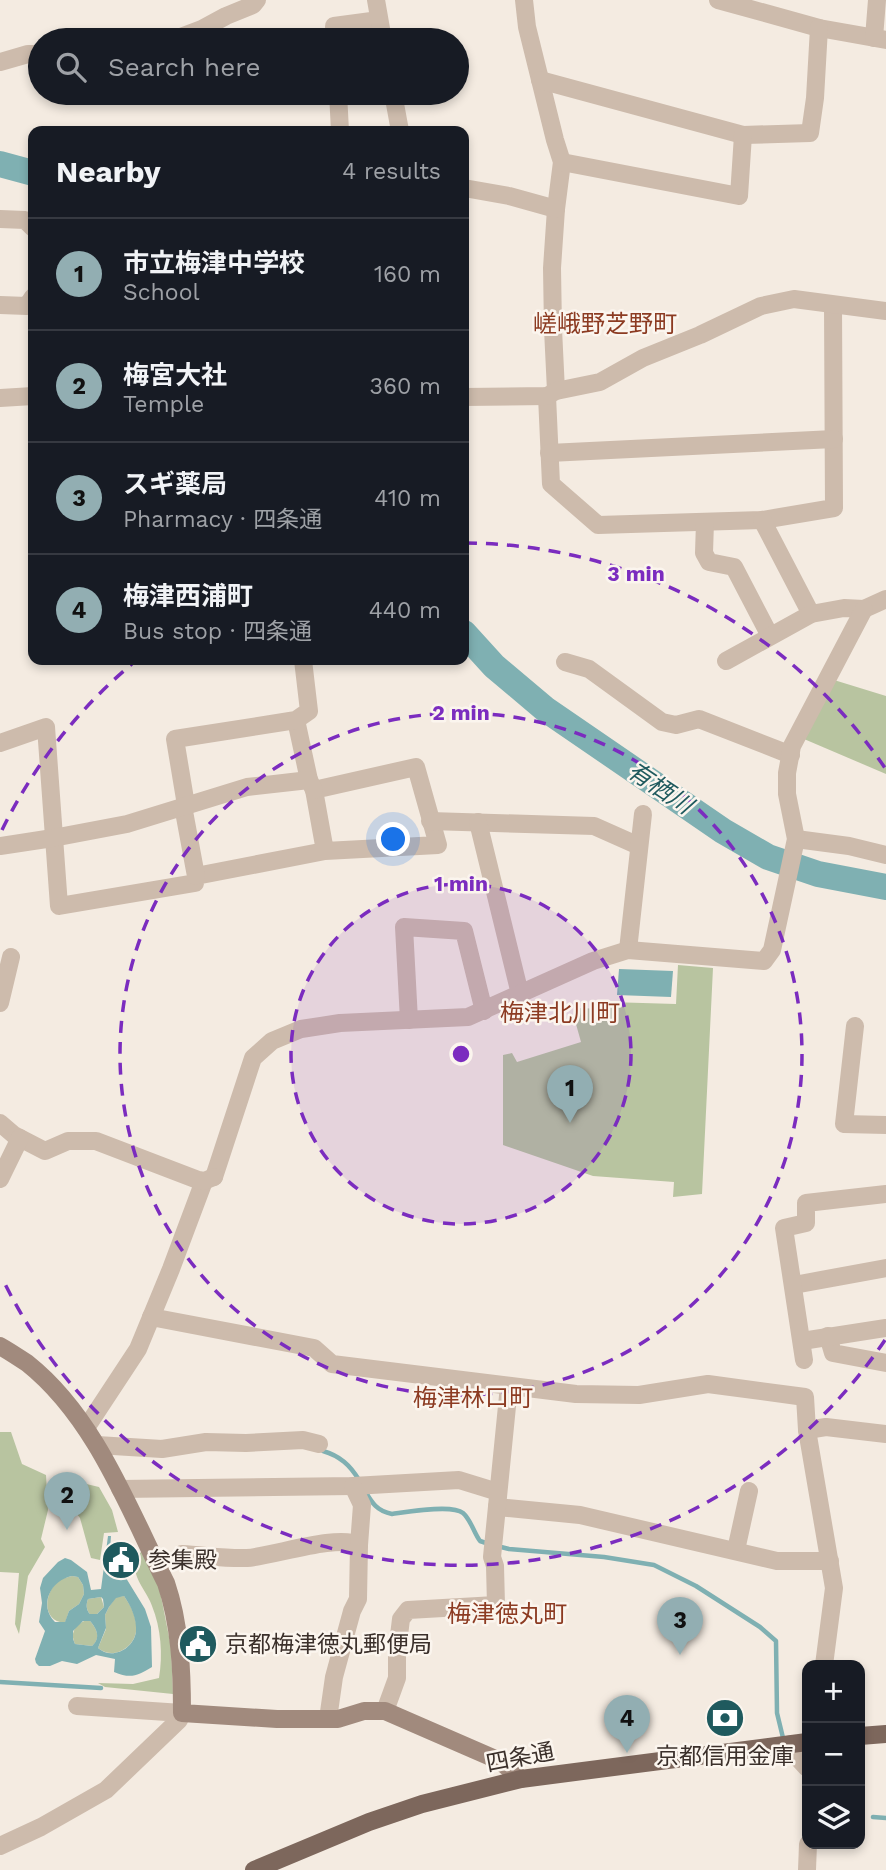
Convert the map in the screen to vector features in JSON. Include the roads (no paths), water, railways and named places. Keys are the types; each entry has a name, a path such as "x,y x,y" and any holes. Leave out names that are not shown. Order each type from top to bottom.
{"main road":[{"path":"0,1346 27,1363 64,1400 86,1428 120,1489 171,1598 178,1639 182,1713 277,1720 338,1719 364,1711 385,1712 500,1761 522,1779"},
{"path":"865,1736 886,1734"},
{"name":"四条通","path":"254,1870 369,1822 422,1804 522,1779 799,1743"}],"street":[{"path":"204,28 253,5 257,0"},
{"path":"376,0 381,28"},
{"path":"524,0 527,27 562,162 552,268 551,484 598,526 762,520 834,508 833,305"},
{"path":"719,0 818,28 880,39 877,0"},
{"path":"334,28 379,20"},
{"path":"540,80 743,135 810,132 818,28"},
{"path":"0,62 28,54"},
{"path":"339,105 340,126"},
{"path":"395,105 399,126"},
{"path":"562,162 739,196 743,135"},
{"path":"469,189 556,209"},
{"path":"0,219 25,220 28,223"},
{"path":"469,397 552,394 600,382 643,358 761,306 794,299 886,311"},
{"path":"0,305 28,304"},
{"path":"0,398 28,396"},
{"path":"550,453 834,439"},
{"path":"762,520 811,614"},
{"path":"705,522 704,553 709,562 734,567 770,636"},
{"path":"86,1428 138,1349 209,1179 253,1058 272,1041 301,1029 340,1023 468,1017 593,961 628,950 764,961 772,950 795,844 787,794 792,746 873,609 886,598"},
{"path":"726,661 811,614 844,608 873,609"},
{"path":"565,662 589,670 662,722 676,724 699,719 791,755"},
{"path":"0,743 46,727 59,906 195,883 175,739 296,720 309,711 304,665"},
{"path":"296,720 325,851"},
{"path":"0,845 127,824 247,787 312,785 416,767 438,845 325,851 196,876"},
{"path":"628,950 643,814"},
{"path":"430,821 594,825 639,846"},
{"path":"478,822 520,994"},
{"path":"795,844 849,846 886,855"},
{"path":"409,1020 404,927 464,931 484,1011"},
{"path":"0,1003 6,954"},
{"path":"855,1026 844,1124 886,1125"},
{"path":"0,1123 20,1138 45,1151 68,1141 96,1141 209,1179"},
{"path":"0,1179 20,1138"},
{"path":"804,1360 784,1228 806,1223 806,1203 886,1194"},
{"path":"794,1285 886,1268"},
{"path":"151,1317 314,1348 332,1364 509,1386 576,1394 639,1395 708,1384 805,1397 807,1430 834,1588 825,1660"},
{"path":"802,1341 886,1328"},
{"path":"828,1336 833,1353 886,1363"},
{"path":"385,1712 397,1678 401,1619 408,1610 496,1605 495,1566 492,1557 509,1386"},
{"path":"807,1430 826,1427 886,1434"},
{"path":"97,1446 162,1448 206,1442 303,1440 319,1444"},
{"path":"120,1489 353,1486 459,1480 497,1499 580,1515 777,1561 830,1561"},
{"path":"328,1719 334,1677 352,1611 358,1599 362,1506 353,1486"},
{"path":"736,1550 749,1491"},
{"path":"182,1554 246,1558 311,1545 351,1541 359,1545"},
{"path":"0,1846 41,1827 106,1790 182,1713 77,1706"},
{"path":"799,1743 796,1756 802,1763"},
{"path":"807,1849 807,1870"}],"water":[{"path":"619,969 673,971 671,997 617,995"},
{"path":"108,1536 111,1536 108,1574 126,1578 145,1609 151,1627 152,1667 138,1674 125,1675 114,1672 115,1659 96,1655 77,1664 62,1661 50,1666 39,1666 35,1659 45,1631 39,1622 43,1578 65,1558 87,1572 91,1590 101,1589","holes":["78,1577 84,1594 79,1604 69,1611 65,1622 55,1622 50,1615 47,1601 53,1588 65,1578","124,1596 127,1600 136,1632 131,1644 126,1648 109,1653 98,1648 106,1628 105,1615 116,1598","101,1597 104,1607 97,1614 90,1614 88,1599","83,1621 90,1621 97,1637 92,1646 75,1644 73,1631"]}],"waterway":[{"name":"有栖川","path":"0,164 28,172"},
{"name":"有栖川","path":"469,638 494,666 545,709 723,831 768,857 818,874 886,887"},
{"path":"323,1451 344,1462 359,1480"},
{"path":"365,1491 376,1506 392,1514 429,1509 457,1510 466,1516 480,1541 489,1544"},
{"path":"497,1546 654,1565 696,1586 760,1627 776,1641 777,1713 784,1742"},
{"path":"0,1682 101,1688"},
{"path":"873,1817 886,1818"}],"place":[{"name":"市立梅津中学校","path":"570,1123"},
{"name":"梅宮大社","path":"67,1530"},
{"name":"参集殿","path":"121,1560"},
{"name":"京都梅津徳丸郵便局","path":"198,1644"},
{"name":"スギ薬局","path":"680,1655"},
{"name":"京都信用金庫","path":"725,1718"},
{"name":"梅津西浦町","path":"627,1753"}],"district":[{"name":"嵯峨野芝野町","path":"605,324"},
{"name":"梅津北川町","path":"560,1013"},
{"name":"梅津林口町","path":"473,1398"},
{"name":"梅津徳丸町","path":"507,1614"}]}
